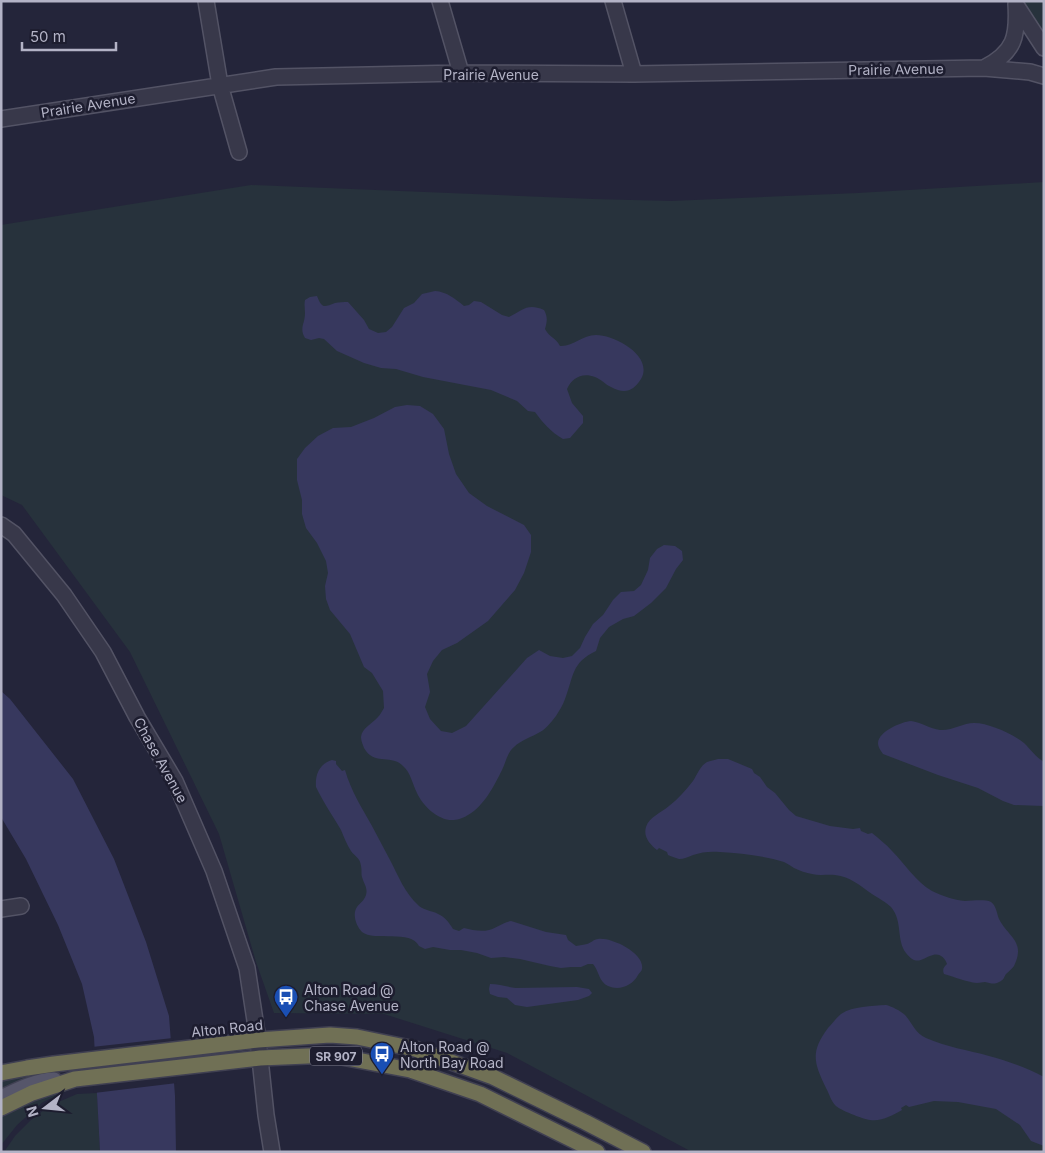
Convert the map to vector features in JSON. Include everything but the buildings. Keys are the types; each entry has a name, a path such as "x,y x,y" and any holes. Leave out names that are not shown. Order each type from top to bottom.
{"highway":[{"name":"Alton Road","path":"27,1068 258,1040 330,1036 357,1037 415,1049 493,1077 643,1152"},
{"name":"SR 907","path":"75,1079 260,1058 331,1055 410,1070 480,1094 597,1152"},
{"name":"SR 907","path":"1,1073 27,1068"},
{"path":"1,1108 32,1093 75,1079"}],"main road":[{"name":"Alton Road","path":"1,1068 27,1068"},
{"name":"SR 907","path":"1,1098 48,1080 75,1079"}],"street":[{"path":"206,1 220,85 239,152"},
{"path":"440,1 461,73"},
{"path":"613,1 634,74"},
{"path":"1015,2 1044,48"},
{"path":"984,68 998,61 1012,43 1016,30 1015,2"},
{"name":"Prairie Avenue","path":"1,119 276,77 461,73 634,74 984,68 1030,72 1044,76"},
{"name":"Chase Avenue","path":"1,525 14,534 64,595 104,652 137,717 175,781 214,871 247,968 272,1152"},
{"path":"1,909 21,906"}],"shaded area":[{"path":"1022,1 1044,1 1044,39"},
{"path":"1044,182 1044,1152 692,1152 507,1053 384,1014 274,1013 256,962 219,834 130,652 22,505 1,495 1,225 251,185 671,201 858,193"},
{"path":"42,1073 42,1077 1,1090 1,1081"},
{"path":"73,1088 43,1102 17,1125 1,1145 1,1114 36,1098"},
{"path":"97,1093 100,1152 4,1152 15,1136 49,1106 77,1094"}],"water":[{"path":"435,291 447,294 464,306 474,301 481,302 502,315 509,317 529,307 544,310 547,320 545,329 560,346 569,345 586,337 596,335 613,339 630,348 642,362 644,371 641,379 635,387 620,391 590,376 586,375 575,379 567,389 572,403 583,416 583,423 570,438 563,439 548,427 535,412 528,411 517,401 491,390 423,377 396,369 381,368 337,351 324,339 311,340 303,335 305,300 310,297 317,296 320,303 324,306 348,302 364,320 369,329 378,333 386,332 392,327 404,308 414,303 422,294"},
{"path":"407,405 420,406 433,414 444,429 449,454 456,474 469,493 487,506 524,525 531,535 531,552 524,573 515,590 488,621 457,643 442,650 433,661 427,674 430,692 425,707 430,719 441,731 452,733 466,726 527,658 539,650 550,656 563,658 572,656 580,648 593,624 603,615 613,600 621,592 634,591 641,585 648,570 650,558 657,549 664,545 675,546 682,551 683,560 666,588 634,616 623,619 609,627 600,638 596,651 582,660 574,671 560,710 549,725 542,731 520,742 512,749 496,783 484,801 474,811 456,820 442,818 427,808 403,766 394,761 373,757 364,748 361,738 362,734 384,708 383,691 372,673 364,667 350,634 330,610 326,599 325,586 328,573 326,561 317,543 306,528 297,480 297,459 305,448 318,436 333,428 351,427 395,407"},
{"path":"1,691 10,699 73,779 114,859 146,942 169,1016 175,1096 176,1152 100,1152 94,1037 82,984 58,925 26,859 1,817"},
{"path":"911,721 940,730 970,723 980,723 1007,733 1024,743 1044,762 1044,806 1014,805 978,788 883,754 878,743 882,735 896,725"},
{"path":"728,759 752,769 796,816 830,826 860,828 861,831 868,834 872,833 890,848 921,883 932,891 957,900 993,903 999,919 1017,945 1017,958 1014,966 1001,981 992,984 965,981 944,974 943,971 947,964 940,955 933,955 916,961 913,960 903,948 897,918 891,907 846,878 835,875 808,873 784,862 752,855 710,852 679,859 668,855 667,852 659,848 657,850 646,837 645,831 652,818 682,794 707,762"},
{"path":"332,760 336,761 336,764 342,771 345,770 357,799 402,884 419,906 442,916 453,929 459,931 464,928 480,931 489,930 511,921 546,932 566,935 568,940 576,946 587,944 597,939 618,943 638,957 642,963 642,970 629,985 616,988 608,986 603,982 593,964 561,968 520,959 491,958 461,950 433,947 425,949 408,938 375,936 362,932 356,923 355,916 357,907 366,895 360,863 350,849 316,787 316,778 319,770 324,764"},
{"path":"490,984 516,988 577,987 589,989 592,993 578,1000 527,1007 515,1005 507,998 490,994"},
{"path":"886,1005 903,1013 917,1031 926,1038 1003,1060 1044,1077 1044,1146 1031,1141 1020,1125 996,1109 958,1102 934,1101 909,1107 906,1105 901,1108 902,1110 891,1116 874,1120 851,1114 835,1105 817,1064 816,1051 822,1036 841,1014 846,1011 869,1006"}],"pier":[{"path":"173,1038 177,1083 94,1093 92,1047"}],"place":[{"name":"Alton Road @ Chase Avenue","path":"286,1018"},
{"name":"Alton Road @ North Bay Road","path":"382,1075"}]}
